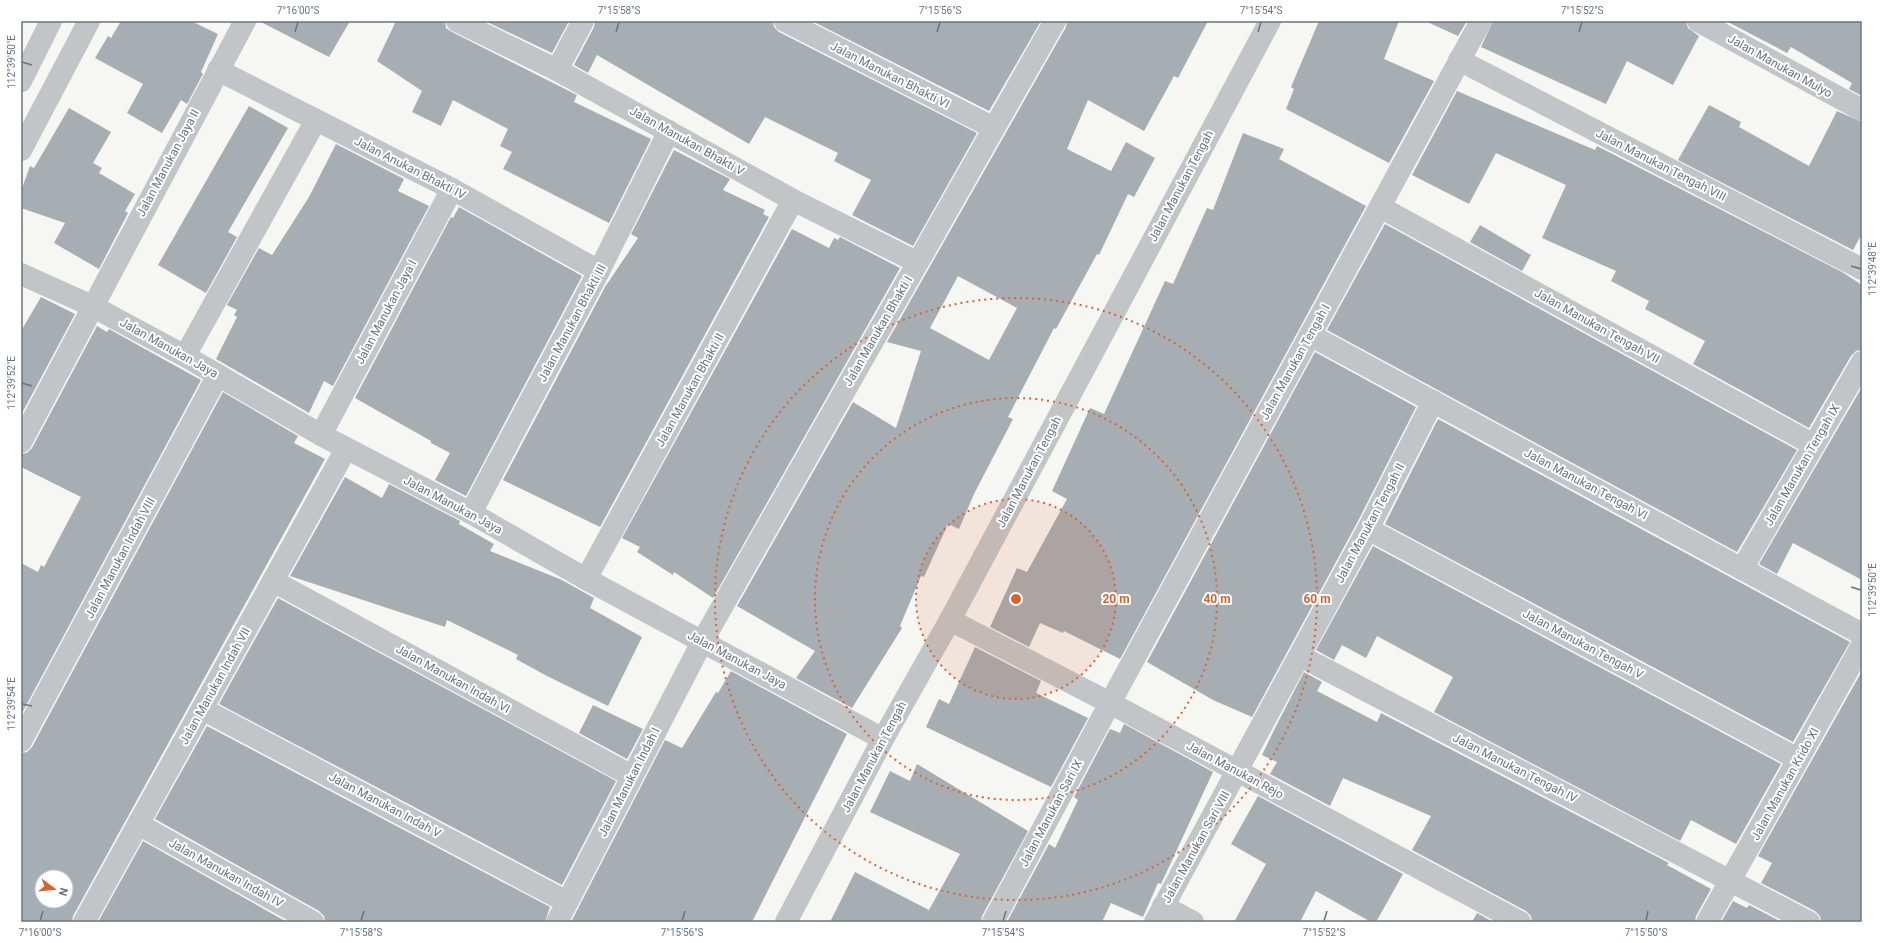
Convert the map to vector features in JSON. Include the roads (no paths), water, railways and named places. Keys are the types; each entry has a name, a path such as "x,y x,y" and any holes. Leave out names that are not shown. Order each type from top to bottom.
{"street":[{"path":"21,82 51,21"},
{"path":"21,150 89,21"},
{"name":"Jalan Manukan Jaya II","path":"21,442 92,306 245,21"},
{"name":"Jalan Manukan Bhakti V","path":"457,21 557,70 793,200 917,262"},
{"path":"557,70 583,21"},
{"name":"Jalan Manukan Bhakti VI","path":"785,21 994,128"},
{"name":"Jalan Manukan Bhakti I","path":"702,642 1055,21"},
{"name":"Jalan Manukan Tengah","path":"786,922 883,739 950,620 1270,21"},
{"name":"Jalan Manukan Tengah I","path":"1110,703 1481,21"},
{"name":"Jalan Manukan Mulyo","path":"1698,21 1862,110"},
{"name":"Jalan Manukan Tengah VIII","path":"1459,60 1862,269"},
{"name":"Jalan Anukan Bhakti IV","path":"218,70 452,188 600,271"},
{"path":"185,356 316,120"},
{"name":"Jalan Manukan Bhakti III","path":"471,513 600,271 669,131"},
{"name":"Jalan Manukan Jaya I","path":"321,436 452,188"},
{"name":"Jalan Manukan Bhakti II","path":"586,579 793,200"},
{"name":"Jalan Manukan Tengah VII","path":"1380,207 1814,445"},
{"name":"Jalan Manukan Jaya","path":"21,274 92,306 185,356 321,436 471,513 586,579 883,739"},
{"name":"Jalan Manukan Tengah VI","path":"1310,335 1862,634"},
{"name":"Jalan Manukan Tengah IX","path":"1742,569 1862,362"},
{"name":"Jalan Manukan Indah VIII","path":"21,741 218,375"},
{"name":"Jalan Manukan Tengah II","path":"1238,771 1368,529 1433,401"},
{"name":"Jalan Manukan Indah VII","path":"84,922 346,449"},
{"name":"Jalan Manukan Tengah V","path":"1368,529 1798,759"},
{"name":"Jalan Manukan Indah VI","path":"273,581 632,776"},
{"name":"Jalan Manukan Rejo","path":"950,620 1110,703 1520,922"},
{"name":"Jalan Manukan Indah I","path":"557,922 702,642"},
{"name":"Jalan Manukan Krido XI","path":"1708,922 1862,645"},
{"name":"Jalan Manukan Tengah IV","path":"1300,656 1809,922"},
{"name":"Jalan Manukan Sari IX","path":"993,922 1110,703"},
{"name":"Jalan Manukan Indah V","path":"202,709 567,902"},
{"name":"Jalan Manukan Sari VIII","path":"1159,914 1238,771"},
{"name":"Jalan Manukan Indah IV","path":"138,824 313,922"},
{"path":"1159,914 1193,922"}]}
